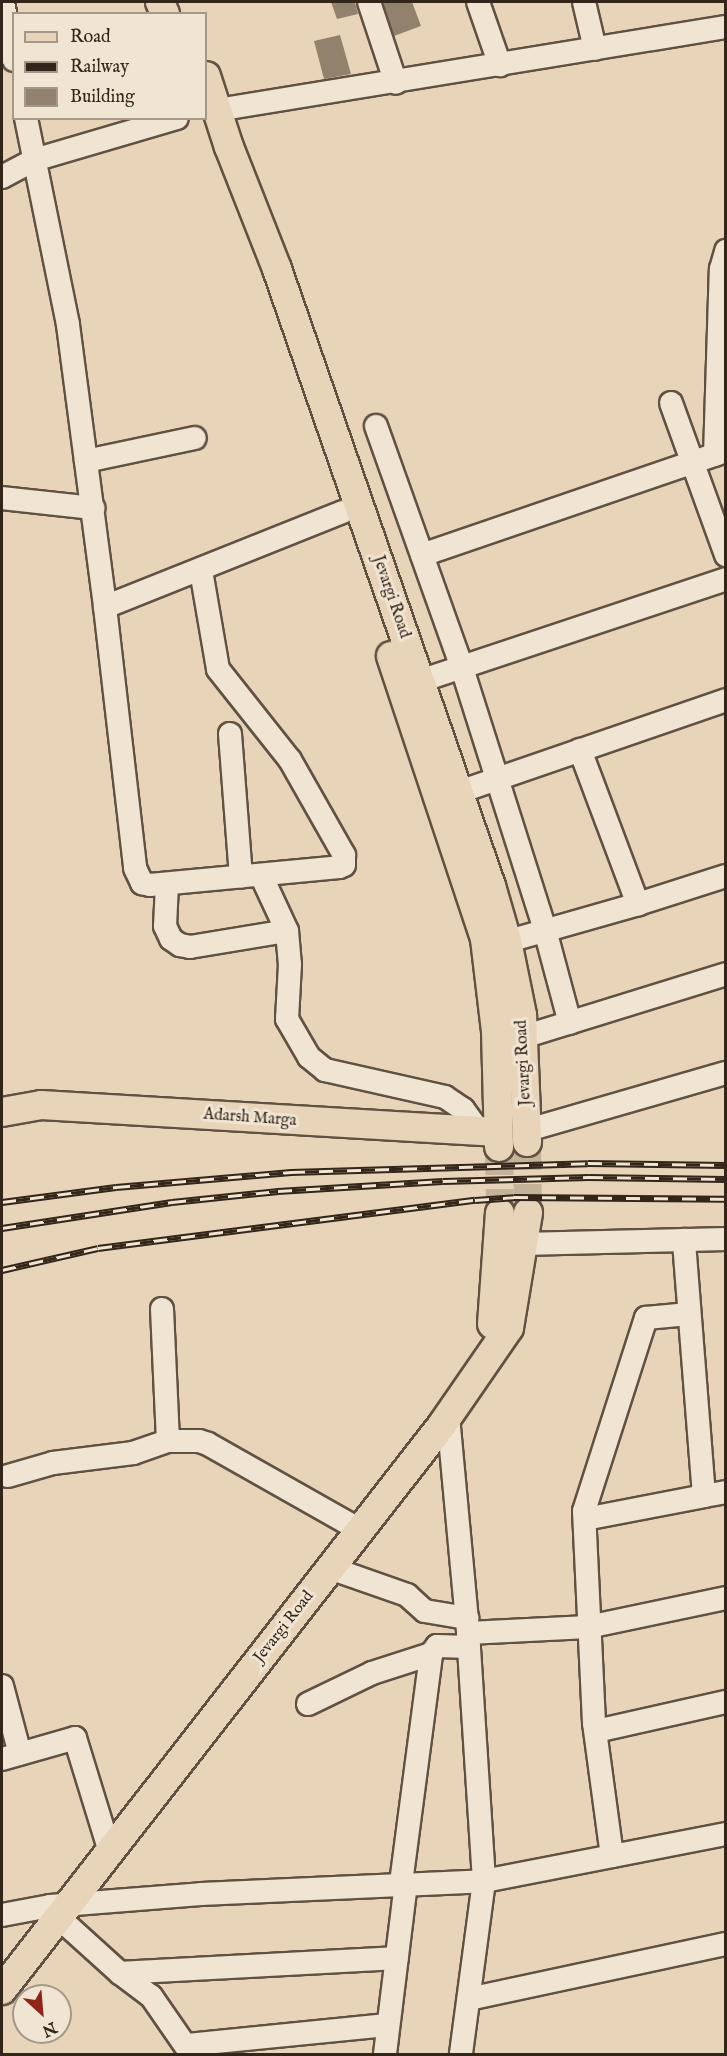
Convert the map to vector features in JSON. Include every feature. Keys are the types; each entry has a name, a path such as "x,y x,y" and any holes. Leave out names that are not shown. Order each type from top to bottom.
{"main road":[{"name":"Jevargi Road","path":"207,84 211,114 281,280 459,792 497,944 517,983 523,1037 527,1136"},
{"path":"211,114 343,512 497,944 492,1137"},
{"name":"Adarsh Marga","path":"2,1112 41,1105 492,1137"},
{"name":"Jevargi Road","path":"2,1990 448,1416 509,1328 523,1244 514,1213 486,1359"}],"street":[{"path":"369,2 396,83"},
{"path":"478,2 500,65"},
{"path":"584,2 595,49"},
{"path":"3,9 12,53"},
{"path":"211,114 726,27"},
{"path":"26,120 68,325 93,507 135,868 142,883 150,885 334,869 345,865 346,861 290,760 218,669 201,571"},
{"path":"2,177 34,160 170,120"},
{"path":"422,555 720,453 721,269 726,251"},
{"path":"671,403 726,555"},
{"path":"376,426 462,668 499,780 546,930 570,1023"},
{"path":"86,461 195,438"},
{"path":"2,498 93,507"},
{"path":"105,607 201,571 343,512"},
{"path":"420,681 726,579"},
{"path":"459,792 726,700"},
{"path":"230,734 251,876 287,931 290,964 287,1018 317,1065 445,1097 463,1109 492,1137"},
{"path":"580,750 638,904"},
{"path":"497,944 726,876"},
{"path":"167,884 165,926 171,939 180,945 190,947 287,931"},
{"path":"523,1037 726,974"},
{"path":"527,1136 726,1073"},
{"path":"523,1244 726,1239"},
{"path":"585,1519 715,1494 688,1314 684,1240"},
{"path":"162,1309 168,1441"},
{"path":"612,1856 596,1731 588,1627 585,1511 646,1318 688,1314"},
{"path":"448,1416 468,1633 484,1881 461,2055"},
{"path":"8,1476 53,1463 133,1452 168,1441 199,1441 360,1530"},
{"path":"330,1568 407,1595 426,1611 468,1633"},
{"path":"308,1704 372,1672 431,1654 438,1646 468,1633 588,1627 726,1599"},
{"path":"385,2055 386,2025 397,1958 431,1654"},
{"path":"2,1686 11,1756 75,1738 110,1852"},
{"path":"596,1731 726,1702"},
{"path":"2,1915 404,1883 484,1881 726,1834"},
{"path":"64,1911 120,1973 151,1996 189,2051 386,2025"},
{"path":"469,1999 726,1944"},
{"path":"120,1973 397,1958"}],"building":[{"path":"331,2 355,2 358,14 337,19"},
{"path":"383,2 412,2 421,26 394,36"},
{"path":"340,35 351,74 324,79 314,41"}],"tunnel":[{"path":"527,1142 528,1213"},
{"path":"499,1147 500,1213"}],"railway":[{"path":"2,1202 116,1187 291,1172 588,1163 726,1165"},
{"path":"2,1228 172,1202 278,1191 443,1181 589,1177 726,1179"},
{"path":"2,1270 98,1248 475,1200 514,1197 726,1199"}]}
